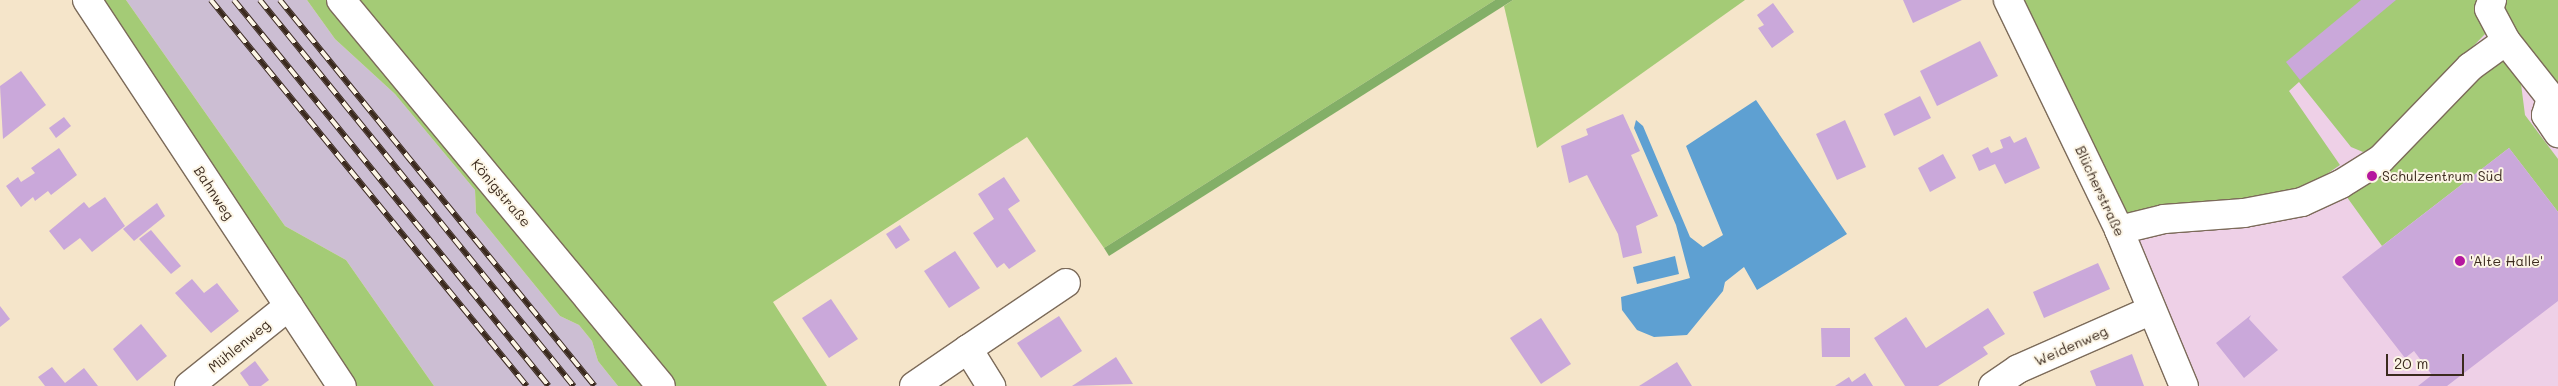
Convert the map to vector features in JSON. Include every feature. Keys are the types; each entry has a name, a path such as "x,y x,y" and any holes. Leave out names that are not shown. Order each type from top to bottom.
{"street":[{"name":"Bahnweg","path":"87,0 342,386"},
{"name":"Königstraße","path":"341,0 661,386"},
{"name":"Blücherstraße","path":"2008,0 2119,230 2184,386"},
{"path":"2492,0 2489,9 2506,41 2555,99 2546,115 2558,133"},
{"path":"2119,230 2164,219 2244,213 2302,202 2340,184 2381,159 2470,67 2506,41"},
{"path":"914,386 1066,283"},
{"name":"Mühlenweg","path":"189,386 289,306"},
{"name":"Weidenweg","path":"1993,386 2018,369 2152,310"},
{"path":"968,349 991,386"}],"shaded area":[{"path":"126,0 307,0 335,39 395,94 475,190 476,213 560,316 579,325 592,341 598,361 618,386 434,386 346,260 285,226"},
{"name":"Schulzentrum Süd","path":"2398,0 2558,0 2558,386 2196,386 2130,222"}],"green space":[{"path":"103,0 126,0 285,226 346,260 434,386 356,386"},
{"path":"307,0 1495,0 1104,248 1027,137 773,302 827,386 618,386 598,361 592,341 579,325 560,316 476,213 475,190 395,94 335,39"},
{"path":"1495,0 1513,0 1109,256 1104,248"},
{"path":"1513,0 1745,0 1537,148 1504,6"},
{"path":"2023,0 2482,0 2487,32 2375,147 2363,152 2351,147 2299,82 2289,91 2340,165 2299,193 2130,222"},
{"path":"2501,0 2558,0 2558,88 2510,38"},
{"path":"2502,56 2520,76 2525,115 2558,159 2558,212 2509,148 2382,246 2344,193"}],"water":[{"path":"1756,100 1847,234 1757,290 1744,267 1725,282 1723,291 1687,335 1654,337 1637,330 1622,310 1621,297 1690,278 1676,225 1634,128 1636,120 1643,126 1690,237 1703,247 1723,235 1686,146"},
{"path":"1675,256 1679,274 1637,284 1633,267"}],"building":[{"path":"1903,0 1962,0 1913,23"},
{"path":"2361,0 2396,0 2300,80 2286,62"},
{"path":"1773,3 1794,32 1772,48 1758,28 1764,25 1757,15"},
{"path":"1980,41 1998,76 1937,106 1920,71"},
{"path":"21,71 46,105 3,139 0,86"},
{"path":"1920,96 1931,118 1894,136 1884,114"},
{"path":"1623,114 1640,151 1631,155 1658,216 1636,226 1642,253 1623,258 1618,234 1587,175 1569,183 1561,146 1588,135 1586,129"},
{"path":"64,117 71,126 56,138 49,128"},
{"path":"1845,120 1866,167 1837,180 1816,134"},
{"path":"2010,136 2014,143 2026,137 2040,168 2005,184 1995,164 1979,171 1972,155 1988,147 1991,153 2003,148 2000,140"},
{"path":"59,148 77,175 51,195 48,191 35,201 33,197 21,207 6,186 18,177 21,182 35,173 31,168"},
{"name":"'Alte Halle'","path":"2509,148 2558,212 2558,301 2447,386 2418,386 2432,375 2414,351 2405,358 2342,277"},
{"path":"1943,154 1956,178 1930,192 1918,168"},
{"path":"1004,177 1020,201 1008,209 1036,251 1009,269 1004,263 997,268 973,233 994,219 978,194"},
{"path":"105,197 125,226 92,252 80,238 64,250 49,231 84,202 89,208"},
{"path":"157,203 165,216 134,241 123,229"},
{"path":"900,225 910,240 896,249 886,234"},
{"path":"151,230 181,266 171,274 139,239"},
{"path":"955,251 980,288 949,308 924,271"},
{"path":"2098,263 2110,289 2044,318 2033,292"},
{"path":"192,279 204,293 217,283 239,311 211,333 175,293"},
{"path":"831,299 858,339 829,358 802,318"},
{"path":"0,306 10,319 0,327"},
{"path":"1988,308 2005,334 1983,347 1988,354 1938,386 1905,386 1874,338 1906,317 1926,348"},
{"path":"2251,315 2249,319 2278,350 2244,378 2216,343"},
{"path":"1059,316 1082,351 1041,378 1017,343"},
{"path":"1541,318 1571,364 1541,384 1510,338"},
{"path":"141,324 167,356 137,381 113,349"},
{"path":"1821,328 1850,328 1850,357 1822,357"},
{"path":"2132,354 2144,386 2096,386 2090,371"},
{"path":"1116,357 1133,384 1072,386"},
{"path":"255,361 269,380 261,386 249,386 240,373"},
{"path":"1677,362 1692,386 1639,386"},
{"path":"52,367 65,383 84,368 98,386 45,386 38,377"},
{"path":"1865,373 1873,386 1835,386 1849,377 1852,382"}],"railway":[{"path":"211,0 527,386"},
{"path":"234,0 549,386"},
{"path":"260,0 574,386"},
{"path":"280,0 595,386"}],"place":[{"name":"Schulzentrum Süd","path":"2372,176"},
{"name":"'Alte Halle'","path":"2460,261"}]}
